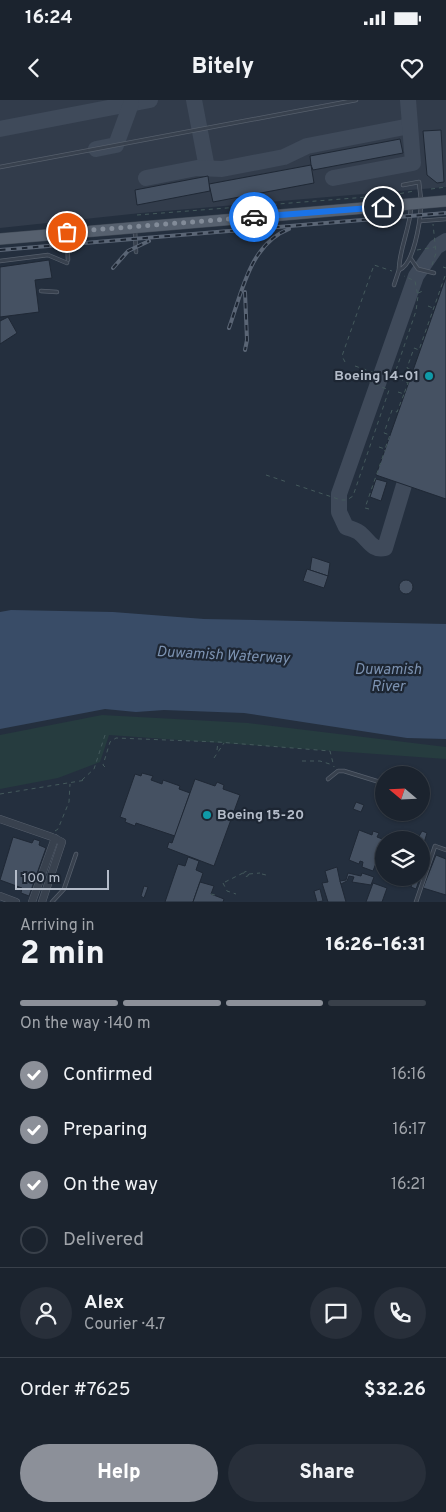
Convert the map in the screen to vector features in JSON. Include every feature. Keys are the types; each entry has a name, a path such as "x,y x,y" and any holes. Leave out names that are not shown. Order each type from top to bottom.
{"main road":[{"path":"0,239 446,201"}],"street":[{"path":"0,819 55,835 62,842 42,902"},
{"path":"32,902 55,835"},
{"path":"0,896 16,902"}],"lane":[{"path":"0,167 356,100"},
{"path":"394,285 399,270 399,260 416,204 420,182 403,184"},
{"path":"399,270 405,268 411,259 420,221 416,204"},
{"path":"420,221 446,220"},
{"path":"135,228 136,252"},
{"path":"0,261 48,255 67,261 67,232"},
{"path":"411,259 418,270 434,274"},
{"path":"41,291 57,292"},
{"path":"328,780 335,773 344,771 375,781"},
{"path":"421,902 416,901 435,846 446,850"},
{"path":"52,902 64,889 76,854"}],"path":[{"path":"430,189 446,187"},
{"path":"137,215 383,196 414,191"},
{"path":"433,220 436,247 433,264"},
{"path":"417,250 436,247"},
{"path":"345,362 342,356 374,265 392,272"},
{"path":"369,509 365,508 390,435 384,433 392,410 398,412 412,370 407,368 414,348 419,350 446,273"},
{"path":"355,366 389,378 393,377 406,346 418,303 415,281 404,276"},
{"path":"418,293 423,291"},
{"path":"418,303 422,305"},
{"path":"428,306 434,309"},
{"path":"348,503 348,500 354,494 372,445 389,390 353,376"},
{"path":"402,380 408,382"},
{"path":"398,392 404,394"},
{"path":"379,447 385,449"},
{"path":"266,475 287,482"},
{"path":"296,485 338,499 348,500"},
{"path":"82,781 84,775 94,769 106,732"},
{"path":"105,767 103,765 109,744 114,739 218,742 330,751 335,773"},
{"path":"214,758 218,742"},
{"path":"217,751 223,747 224,743"},
{"path":"302,761 320,761 334,765"},
{"path":"0,794 86,780"},
{"path":"55,835 69,802 70,783"},
{"path":"236,894 227,890 224,882 246,871 249,874"},
{"path":"243,873 245,877 249,874 261,873 266,875"}],"shaded area":[{"path":"0,100 446,100 446,187 141,213 0,228"}],"green space":[{"path":"102,715 248,723 446,747 446,759 109,735 100,762 58,778 0,789 0,735"}],"water":[{"name":"Duwamish River","path":"11,610 113,612 204,619 446,624 446,739 407,738 244,713 164,710 136,712 105,709 0,729 0,612"}],"building":[{"path":"441,130 444,182 437,183 427,175 423,131"},
{"path":"400,139 403,153 313,170 311,165 310,156"},
{"path":"311,165 314,183 213,202 209,184"},
{"path":"208,176 210,191 137,205 135,190"},
{"path":"49,260 52,278 35,280 39,312 0,317 0,267"},
{"name":"Boeing 14-01","path":"446,277 446,499 376,475"},
{"path":"8,317 17,333 0,344 0,321"},
{"path":"376,479 387,482 381,501 370,497"},
{"path":"312,557 330,563 328,576 310,570"},
{"path":"307,569 328,576 324,588 303,581"},
{"path":"406,580 411,582 413,587 411,592 406,594 401,592 399,587 401,582"},
{"path":"142,773 153,776 151,780 162,784 163,780 180,786 179,789 190,793 175,836 136,823 135,826 125,822 126,819 120,817 135,774 141,776"},
{"name":"Boeing 15-20","path":"195,779 215,786 217,782 224,785 223,789 240,795 214,866 167,848 169,842 172,843"},
{"path":"356,802 364,805 361,812 353,809"},
{"path":"359,830 372,835 373,831 375,832 375,866 373,871 362,867 363,862 360,861 359,864 349,860"},
{"path":"13,837 32,843 34,839 40,841 39,845 46,848 29,896 21,893 22,888 0,880"},
{"path":"436,855 446,859 446,895 423,888 424,886 430,886 430,870"},
{"path":"188,857 199,861 196,870 203,873 193,902 165,902 178,864 185,866"},
{"path":"337,867 346,902 328,902 322,883 328,882 325,871"},
{"path":"348,873 361,876 362,873 374,877 371,885 352,882 354,877 349,876 347,881 341,884 340,881 346,880"},
{"path":"200,882 214,886 211,894 224,899 223,902 193,902"},
{"path":"373,883 375,886 387,888 382,902 366,902"},
{"path":"144,886 148,887 144,898 141,896"},
{"path":"320,889 323,901 317,902 314,891"}],"taxiway":[{"path":"0,129 150,100"},
{"path":"194,100 207,168"},
{"path":"333,178 413,163 408,100"},
{"path":"96,149 116,145 131,104"},
{"path":"146,178 197,168 222,169 284,157 307,146 410,126"},
{"path":"404,485 385,548 374,547 359,533 346,527 339,512 339,494 416,276 436,247 446,241"}],"railway":[{"path":"0,250 446,213"},
{"path":"229,328 243,285 256,257 276,236 289,229"},
{"path":"113,268 128,251 149,241"},
{"path":"245,292 247,340 245,350"}],"way so far":[{"path":"67,232 254,217"}],"place":[{"name":"Boeing 14-01","path":"429,376"},
{"name":"Boeing 15-20","path":"207,815"}],"route":[{"path":"254,217 383,207"}],"water label":[{"name":"Duwamish Waterway","path":"223,656"}]}
